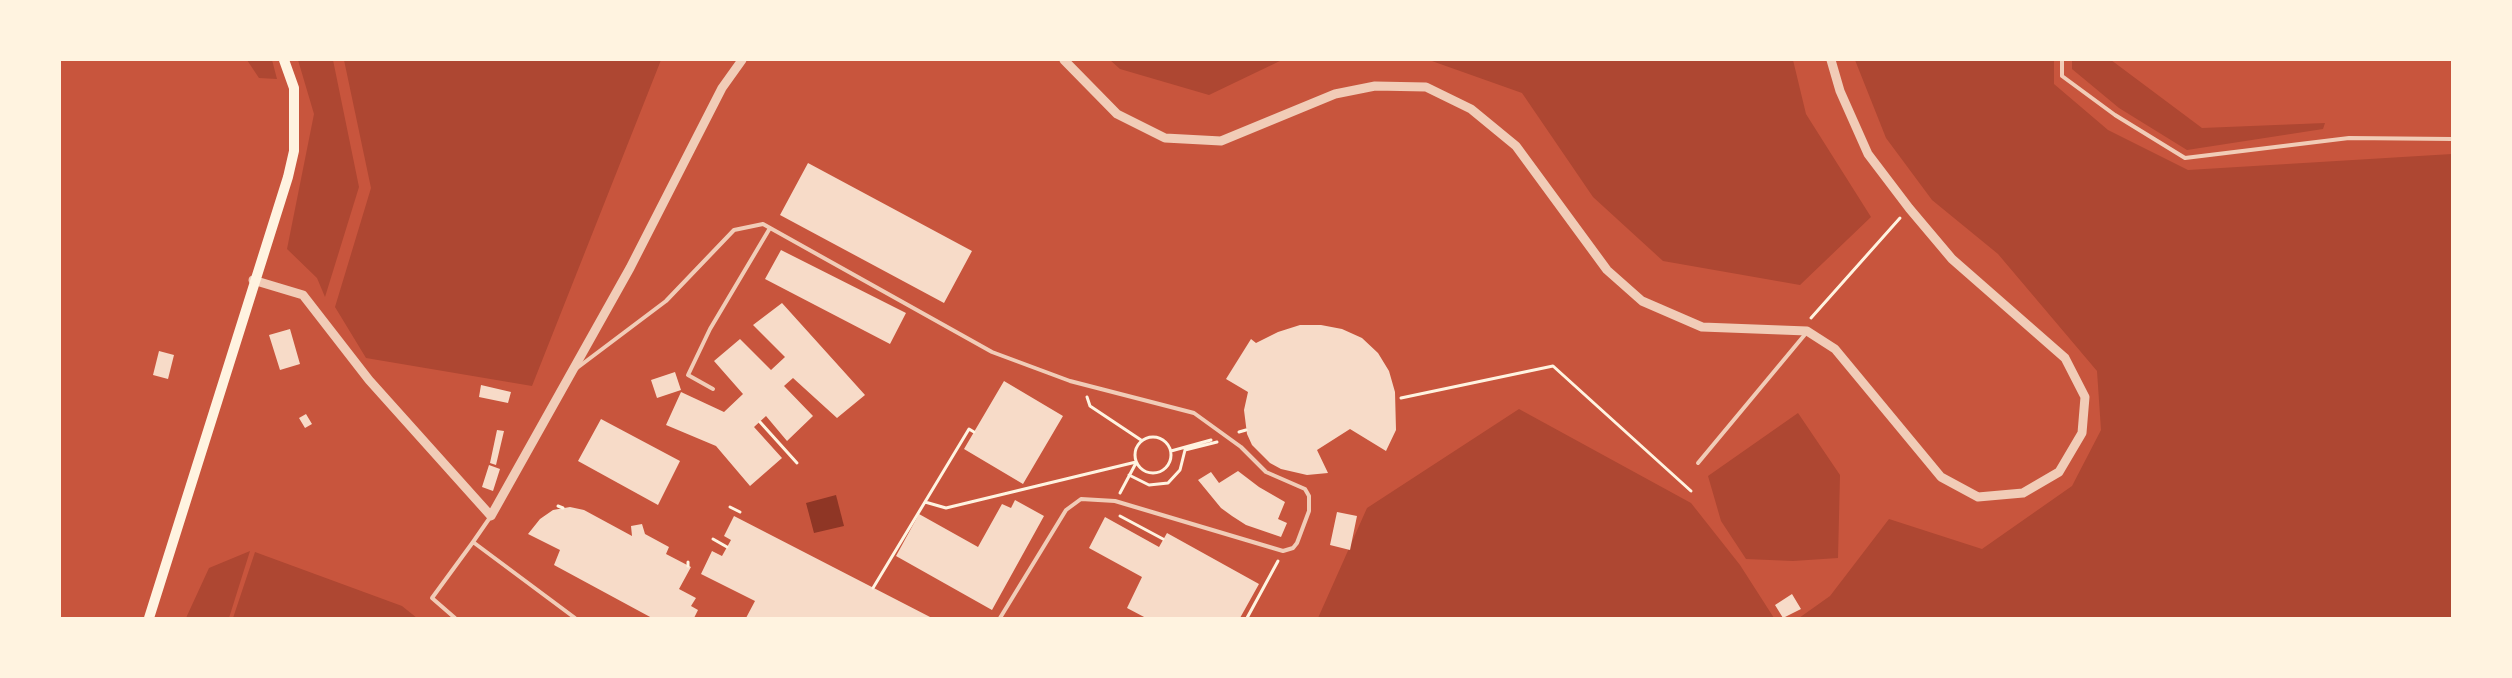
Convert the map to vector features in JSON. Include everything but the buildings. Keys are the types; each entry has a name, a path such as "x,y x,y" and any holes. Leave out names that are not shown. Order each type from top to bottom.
{"main road":[{"path":"149,618 253,280 288,177 294,151 294,88 284,60"}],"street":[{"path":"253,280 303,295 369,380 491,516 630,268 722,88 742,60"},
{"path":"1064,60 1117,114 1165,138 1221,141 1335,94 1375,86 1426,87 1471,109 1516,146 1607,270 1642,301 1702,326 1808,331 1835,349 1941,478 1978,497 2023,493 2059,472 2082,433 2085,397 2066,358 1952,259 1909,208 1868,154 1840,91 1831,60"}],"lane":[{"path":"2062,60 2062,76 2115,115 2185,158 2350,138 2452,139"},
{"path":"572,372 666,302 734,230 763,224 992,352 1083,384 1194,413 1230,439 1266,472 1305,489 1309,496 1309,511 1297,543 1293,548 1283,551 1115,501 1081,499 1066,510 1000,618"},
{"path":"713,389 688,376 710,329 770,228"},
{"path":"1698,463 1808,331"},
{"path":"455,618 432,598 491,516"},
{"path":"474,542 575,618"}],"path":[{"path":"1810,319 1909,208"},
{"path":"1401,398 1553,366 1691,491"},
{"path":"1083,384 1090,406 1142,440"},
{"path":"760,422 797,462"},
{"path":"874,588 969,429 974,432"},
{"path":"1237,433 1246,430"},
{"path":"1115,501 1136,462 1135,450 1142,440 1153,436 1159,437 1164,440 1171,451 1170,463 1162,471 1156,473 1144,471 1136,462"},
{"path":"1171,451 1218,438"},
{"path":"1129,475 1149,485 1168,483 1180,470 1185,450 1230,439"},
{"path":"925,502 946,508 1136,462"},
{"path":"558,506 563,508"},
{"path":"730,507 740,512"},
{"path":"1115,513 1163,539"},
{"path":"713,539 727,546"},
{"path":"1248,618 1283,551"}],"shaded area":[{"path":"247,60 272,60 277,79 259,78"},
{"path":"298,60 333,60 359,187 325,297 317,278 287,249 314,114"},
{"path":"344,60 661,60 532,386 366,358 335,307 371,188"},
{"path":"1110,60 1282,60 1209,95 1120,69"},
{"path":"1429,60 1793,60 1806,114 1871,217 1800,285 1663,261 1593,197 1522,93"},
{"path":"1855,60 2054,60 2054,84 2108,130 2188,170 2452,154 2452,618 1799,618 1830,596 1889,519 1982,549 2072,486 2101,430 2097,371 1998,254 1932,200 1886,138"},
{"path":"2072,60 2111,60 2202,128 2325,123 2323,129 2187,150 2119,108 2072,69"},
{"path":"1519,409 1691,503 1740,565 1774,618 1318,618 1367,508"},
{"path":"1798,413 1840,475 1838,558 1793,561 1746,559 1721,521 1708,476"},
{"path":"836,495 844,526 814,533 806,503"},
{"path":"250,551 229,618 186,618 209,568"},
{"path":"255,552 402,606 417,618 233,618"}]}
